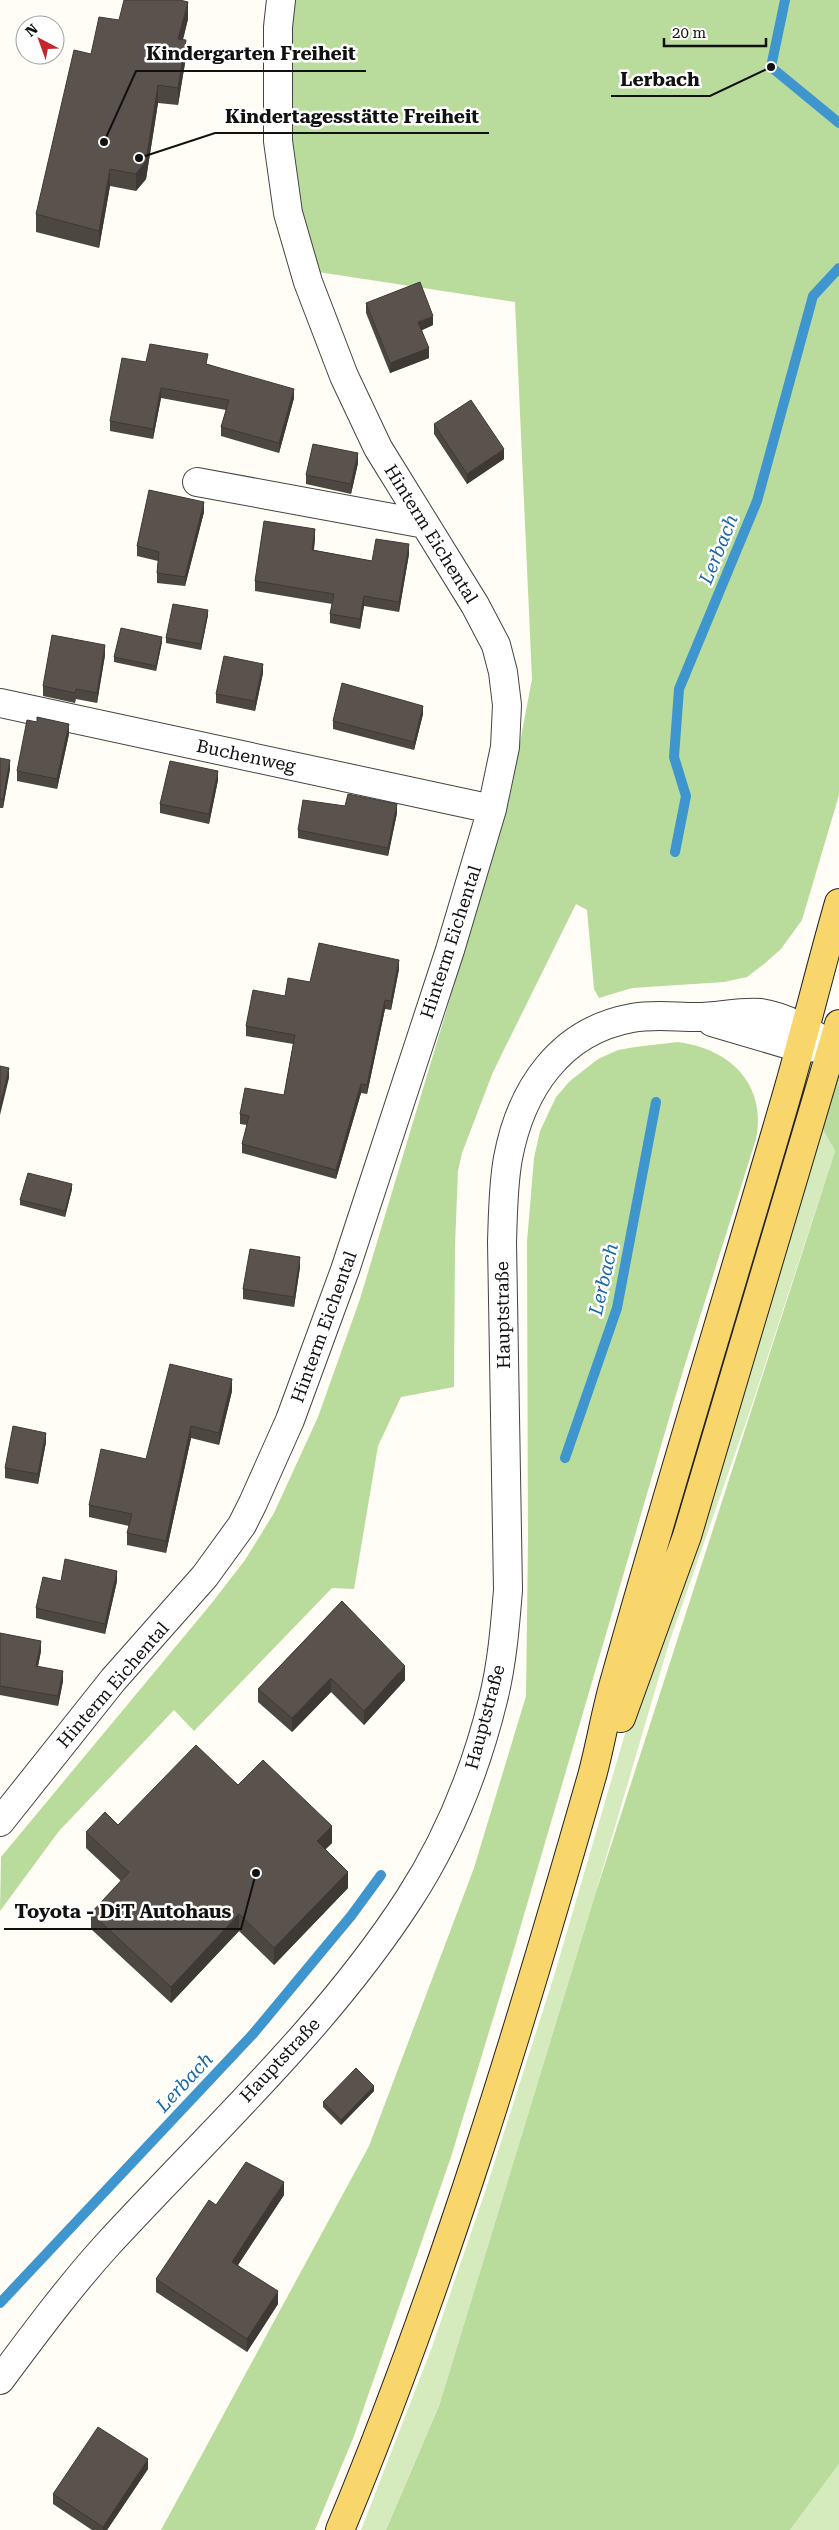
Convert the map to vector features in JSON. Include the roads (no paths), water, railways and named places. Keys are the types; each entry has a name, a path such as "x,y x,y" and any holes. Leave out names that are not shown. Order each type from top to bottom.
{"main road":[{"path":"340,2530 377,2442 460,2208 535,1968 593,1770 605,1712 802,1038 839,903"},
{"path":"593,1770 622,1717 686,1536 836,1036"}],"street":[{"name":"Hinterm Eichental","path":"0,1822 113,1680 205,1576 238,1531 253,1503 290,1420 345,1270 450,950 502,769 508,726 508,705 499,654 475,605 378,448 344,376 311,290 288,214 278,142 278,27 281,0"},
{"path":"197,482 425,524"},
{"name":"Buchenweg","path":"0,703 492,809"},
{"name":"Hauptstraße","path":"0,2380 71,2286 330,2006 410,1897 443,1838 459,1802 484,1734 494,1698 505,1630 508,1590 502,1242 508,1159 515,1129 541,1074 555,1057 587,1032 634,1018 699,1017 761,1013 802,1038 836,1036"}],"waterway":[{"name":"Lerbach","path":"785,0 771,67 839,123"},
{"name":"Lerbach","path":"675,852 686,796 674,757 679,689 757,501 813,296 839,268"},
{"name":"Lerbach","path":"565,1458 617,1308 656,1102"},
{"name":"Lerbach","path":"0,2303 253,2034 351,1916 381,1875"}],"place":[{"name":"Lerbach","path":"771,67"},
{"name":"Kindergarten Freiheit","path":"104,142"},
{"name":"Kindertagesstätte Freiheit","path":"139,158"},
{"name":"Toyota - DiT Autohaus","path":"256,1873"}]}
